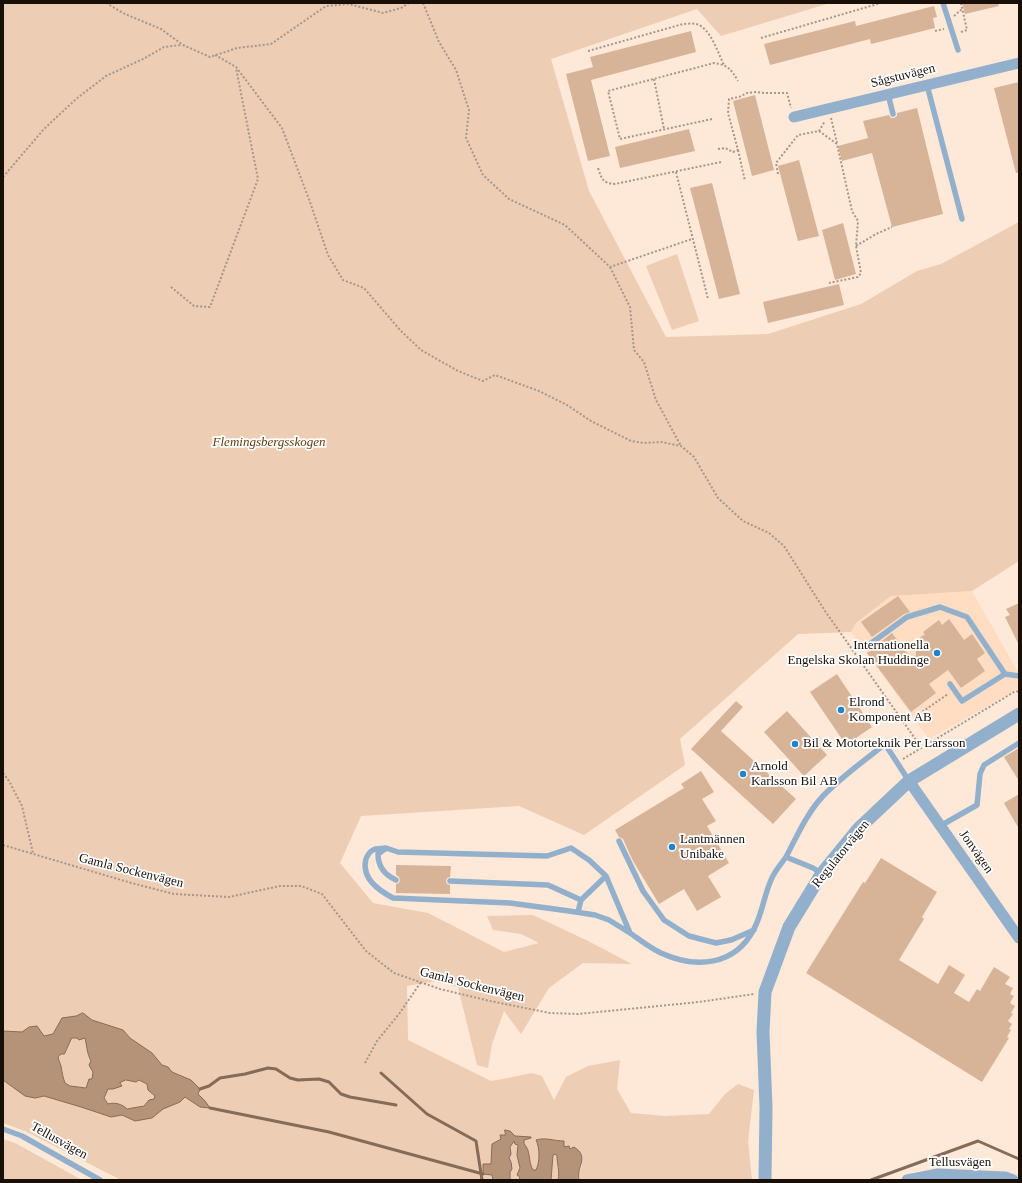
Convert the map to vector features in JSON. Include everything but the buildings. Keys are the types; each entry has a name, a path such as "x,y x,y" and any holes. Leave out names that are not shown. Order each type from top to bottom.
{"street":[{"name":"Sågstuvägen","path":"794,117 1019,63"},
{"name":"Regulatorvägen","path":"765,1180 766,1107 763,1032 765,992 789,927 822,873 858,829 909,781 1019,714"},
{"name":"Jonvägen","path":"909,781 1018,935"},
{"name":"Tellusvägen","path":"907,1180 938,1174 1005,1177 1013,1180"}],"lane":[{"path":"943,3 958,50"},
{"path":"927,85 962,219"},
{"path":"888,94 893,114"},
{"path":"870,644 907,617 940,607 968,617 1005,674"},
{"path":"950,684 962,701 1005,674 1019,676"},
{"path":"940,826 977,805 980,774 984,764 1019,743"},
{"path":"630,933 606,876 590,860 572,848 547,856 398,852 386,848 372,850 366,856 364,865 366,875 382,892 393,898 510,903 578,912 609,920 660,953 685,962 707,962 731,956 745,944 754,930 762,911 771,879 786,857 803,825 822,796 848,773 886,744 909,781"},
{"path":"619,841 643,891 664,920 689,936 716,943 731,940 754,930"},
{"path":"386,848 378,854 378,861 390,877 396,880"},
{"path":"786,857 822,873"},
{"path":"578,912 581,900 606,876"},
{"path":"450,881 548,885 581,900"},
{"name":"Tellusvägen","path":"3,1129 22,1136 100,1180"}],"path":[{"path":"106,3 125,14 161,29 183,45 210,57 237,48 271,44 326,6 349,4 383,13 401,8 409,3"},
{"path":"423,3 439,42 456,70 470,110 466,138 483,175 509,199 565,225 610,267 630,307 634,350 644,362 656,400 681,446 694,457 718,498 743,521 769,533 784,546 825,611 921,748"},
{"path":"762,38 881,3"},
{"path":"953,34 967,30 961,3"},
{"path":"588,51 683,24 696,24 703,27 709,33 724,65"},
{"path":"3,177 44,129 76,99 106,76 143,59 164,46 183,45"},
{"path":"215,55 236,67 282,128 328,255 344,280 364,288 400,330 421,350 458,371 483,381 495,375 539,391 567,405 591,421 631,441 644,443 661,442 681,446"},
{"path":"712,119 620,139 608,91 714,63 724,65 732,71 738,81"},
{"path":"171,287 194,306 210,307 258,179 236,67"},
{"path":"654,79 664,130"},
{"path":"745,181 728,113 729,99 739,97 747,93 756,92 787,93"},
{"path":"829,283 858,276 860,273 856,246 858,221 852,211 831,118"},
{"path":"819,131 837,144"},
{"path":"778,174 776,163 798,135"},
{"path":"718,148 725,148 732,152 738,150"},
{"path":"598,168 603,180 607,183 615,184 721,162"},
{"path":"676,172 708,298"},
{"path":"856,246 892,227"},
{"path":"610,267 692,239"},
{"path":"919,714 954,690"},
{"path":"897,763 1014,692 1019,691"},
{"path":"3,773 9,781 22,806 34,854"},
{"name":"Gamla Sockenvägen","path":"3,845 174,894 229,897 280,886 301,886 322,894 366,951 394,973 440,989 550,1013 578,1014 699,1002 765,992"},
{"path":"365,1063 377,1040 399,1014 421,982"}],"shaded area":[{"name":"Internationella Engelska Skolan Huddinge","path":"972,591 1019,674 1019,688 929,739 851,632 856,623 891,596"},
{"path":"83,1013 92,1020 123,1030 130,1038 152,1053 162,1065 168,1067 172,1072 191,1080 200,1089 198,1094 210,1108 200,1107 185,1097 180,1102 163,1109 152,1118 135,1121 122,1115 111,1117 44,1096 35,1098 25,1096 3,1080 3,1031 22,1032 29,1027 37,1026 44,1036 53,1034 62,1018 76,1016","holes":["72,1038 77,1038 79,1040 85,1038 91,1061 89,1065 93,1072 92,1079 89,1079 86,1088 70,1086 65,1083 58,1057 61,1054 64,1054","126,1080 136,1082 139,1080 147,1084 148,1090 155,1096 154,1099 149,1100 144,1106 127,1109 118,1104 108,1104 104,1098 108,1089 122,1086 120,1083"]},
{"path":"505,1130 510,1131 515,1136 531,1137 524,1140 524,1144 528,1149 530,1163 533,1170 536,1170 539,1159 539,1151 536,1140 547,1139 564,1141 564,1147 569,1146 570,1149 574,1147 579,1151 582,1158 579,1171 579,1180 558,1180 559,1171 557,1156 555,1154 553,1155 551,1180 519,1180 520,1177 517,1175 520,1168 517,1155 518,1145 515,1144 514,1141 510,1147 511,1154 509,1158 512,1169 510,1172 510,1180 493,1180 492,1175 483,1174 483,1164 491,1164 492,1144 501,1139 500,1135 505,1135"}],"green space":[{"name":"Flemingsbergsskogen","path":"3,3 830,3 721,36 697,9 551,59 589,191 666,337 768,334 861,304 917,271 941,264 1019,222 1019,561 972,591 891,596 856,623 851,632 798,634 680,739 685,765 584,835 519,806 361,816 340,863 373,903 428,913 504,952 539,943 521,934 493,930 487,916 533,915 632,964 583,963 549,988 521,1034 504,1011 492,1044 488,1068 477,1065 458,987 437,981 407,986 408,1040 491,1081 532,1073 542,1076 554,1100 566,1077 588,1066 620,1060 617,1089 631,1113 665,1116 709,1114 725,1094 738,1084 754,1090 748,1141 752,1180 611,1180 613,1178 609,1180 579,1180 578,1178 582,1165 572,1149 564,1147 564,1141 547,1139 536,1140 539,1151 539,1159 536,1170 533,1170 530,1163 528,1149 524,1144 524,1140 531,1138 515,1136 510,1131 505,1130 502,1137 492,1144 491,1165 483,1164 492,1175 493,1180 121,1180 25,1131 3,1123 3,1081 35,1098 44,1096 111,1117 122,1115 135,1121 152,1118 163,1109 180,1102 185,1097 200,1107 205,1101 198,1094 191,1080 172,1072 162,1065 152,1053 130,1038 123,1030 92,1020 83,1013 62,1019 53,1034 44,1036 29,1027 22,1032 3,1031"},
{"path":"677,254 699,321 672,330 646,266"},
{"path":"72,1038 85,1038 88,1056 91,1061 93,1072 92,1079 87,1083 86,1088 70,1086 65,1083 58,1057 61,1054 64,1054"},
{"path":"126,1080 136,1082 139,1080 147,1084 148,1090 155,1096 154,1100 148,1104 132,1108 108,1104 104,1098 108,1089 122,1085 120,1084"},
{"path":"3,1139 15,1143 82,1180 3,1180"},
{"path":"513,1141 518,1144 520,1171 519,1180 510,1180 510,1155"},
{"path":"555,1154 557,1156 559,1177 558,1180 551,1180 553,1155"}],"waterway":[{"path":"200,1089 209,1086 220,1078 268,1068 276,1069 290,1078 298,1080 319,1079 329,1082 341,1094 350,1097 396,1105"},
{"path":"381,1073 427,1114 476,1141 482,1180"},
{"path":"210,1108 329,1132 483,1174"},
{"path":"871,1180 978,1141 1019,1159"}],"place":[{"name":"Internationella Engelska Skolan Huddinge","path":"937,653"},
{"name":"Elrond Komponent AB","path":"841,710"},
{"name":"Bil & Motorteknik Per Larsson","path":"795,744"},
{"name":"Arnold Karlsson Bil AB","path":"743,774"},
{"name":"Lantmännen Unibake","path":"672,847"}]}
